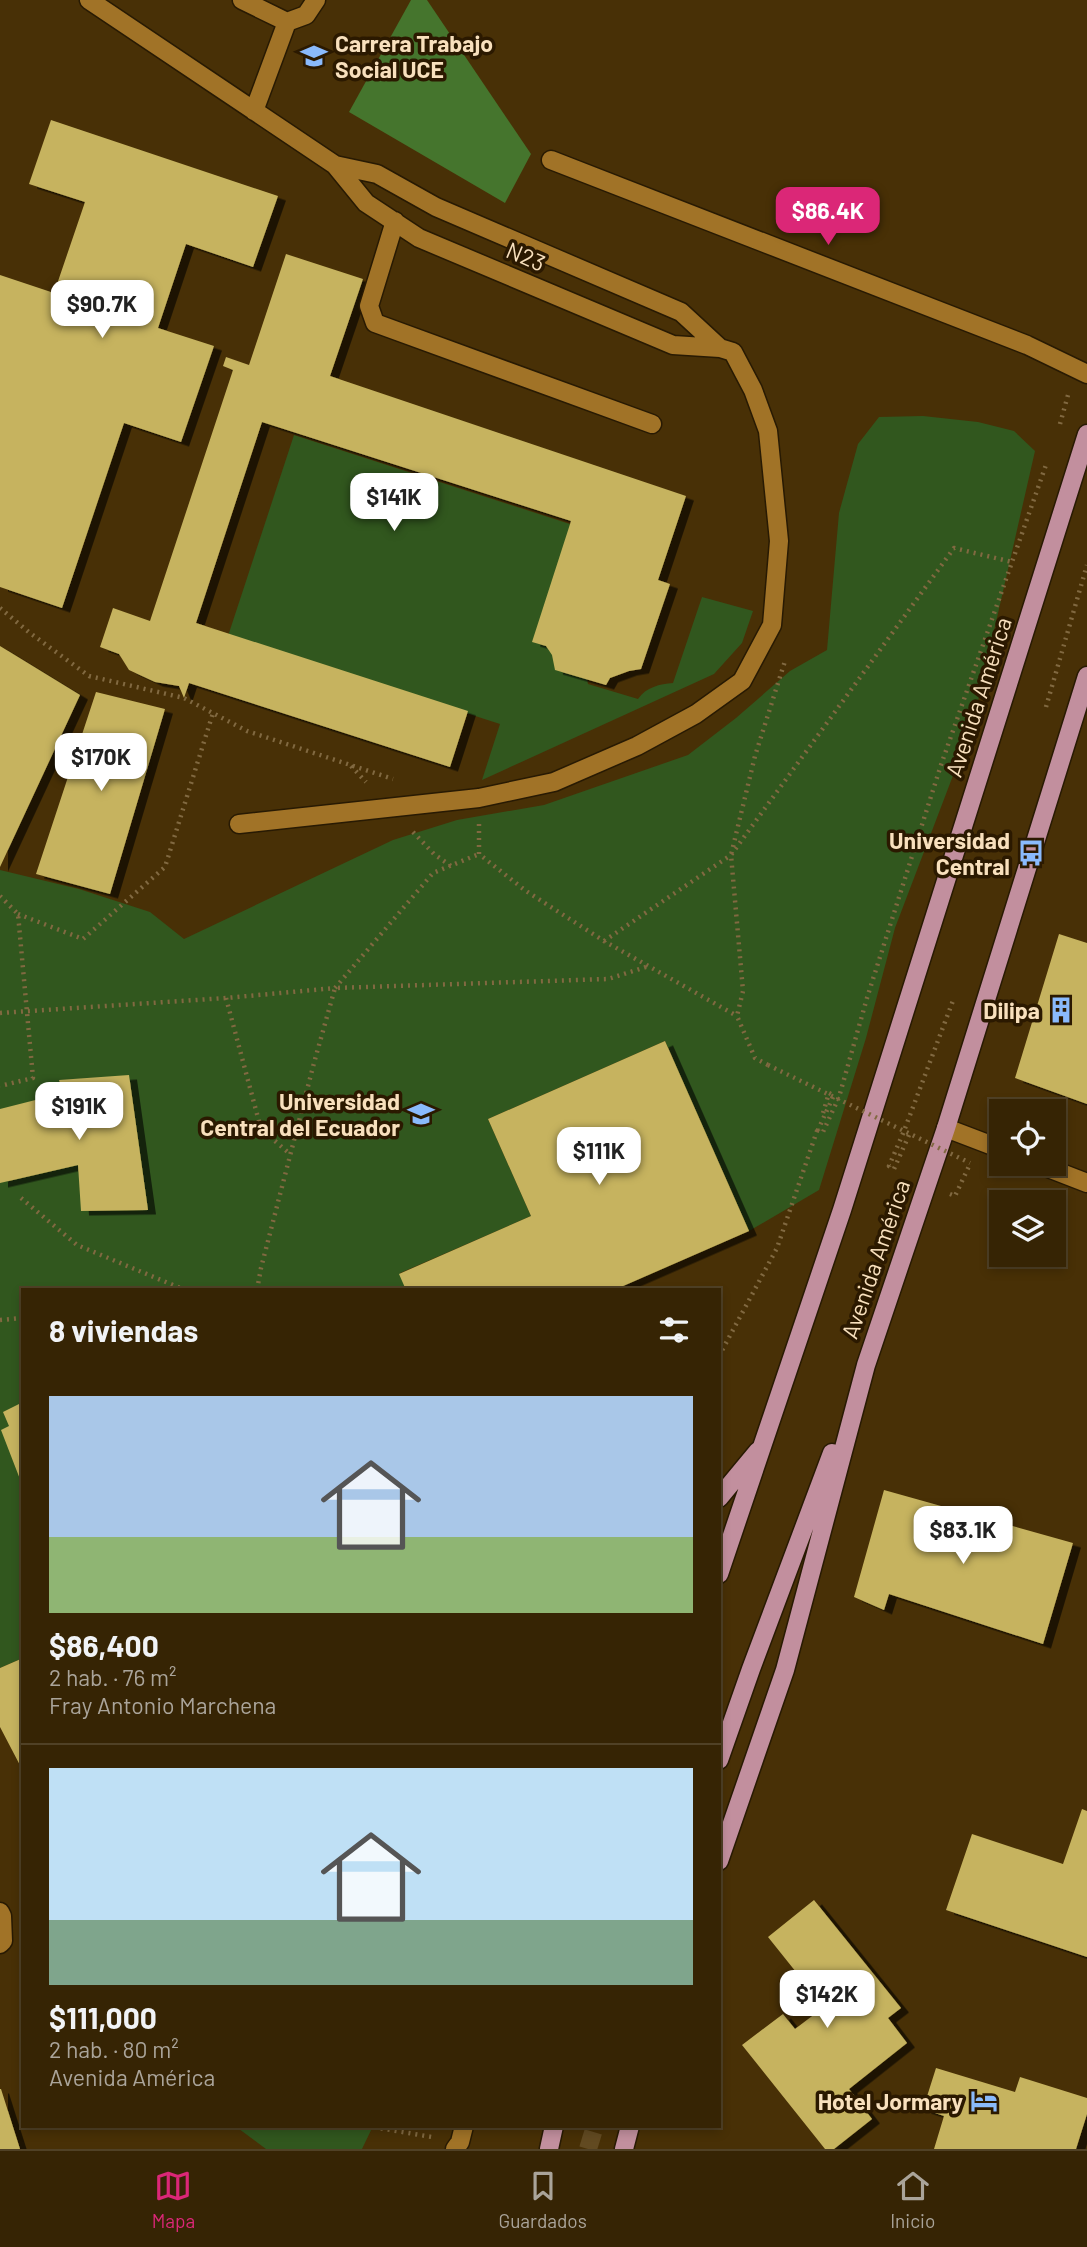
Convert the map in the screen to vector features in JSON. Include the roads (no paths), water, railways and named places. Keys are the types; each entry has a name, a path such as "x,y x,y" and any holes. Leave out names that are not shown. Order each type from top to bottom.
{"main road":[{"name":"Avenida América","path":"721,1568 842,1210 1087,434"},
{"name":"Avenida América","path":"721,1855 785,1670 866,1365 946,1128 1087,676"},
{"path":"721,1754 866,1365"},
{"path":"721,1494 763,1446"},
{"path":"549,2149 554,2128"},
{"path":"624,2149 629,2128"}],"street":[{"name":"N23","path":"89,0 335,165 366,203 419,238 673,345 720,348 733,352 753,390 768,431 779,541 772,625 742,681 695,714 637,746 554,782 479,798 239,824"},
{"path":"242,0 287,22 306,15 316,0"},
{"path":"254,111 287,22"},
{"path":"551,160 1027,345 1087,374"},
{"name":"N23","path":"335,165 377,174 436,207 681,312 720,348"},
{"path":"395,221 369,306 375,323 652,425"},
{"path":"946,1128 989,1144"},
{"path":"1066,1174 1087,1182"},
{"path":"0,1912 3,1941 0,1944"}],"tunnel":[{"path":"588,2149 594,2128"}],"place":[{"name":"Carrera Trabajo Social UCE","path":"314,56"},
{"name":"Universidad Central","path":"1031,853"},
{"name":"Dilipa","path":"1061,1010"},
{"name":"Universidad Central del Ecuador","path":"421,1114"},
{"name":"Hotel Jormary","path":"984,2101"}]}
